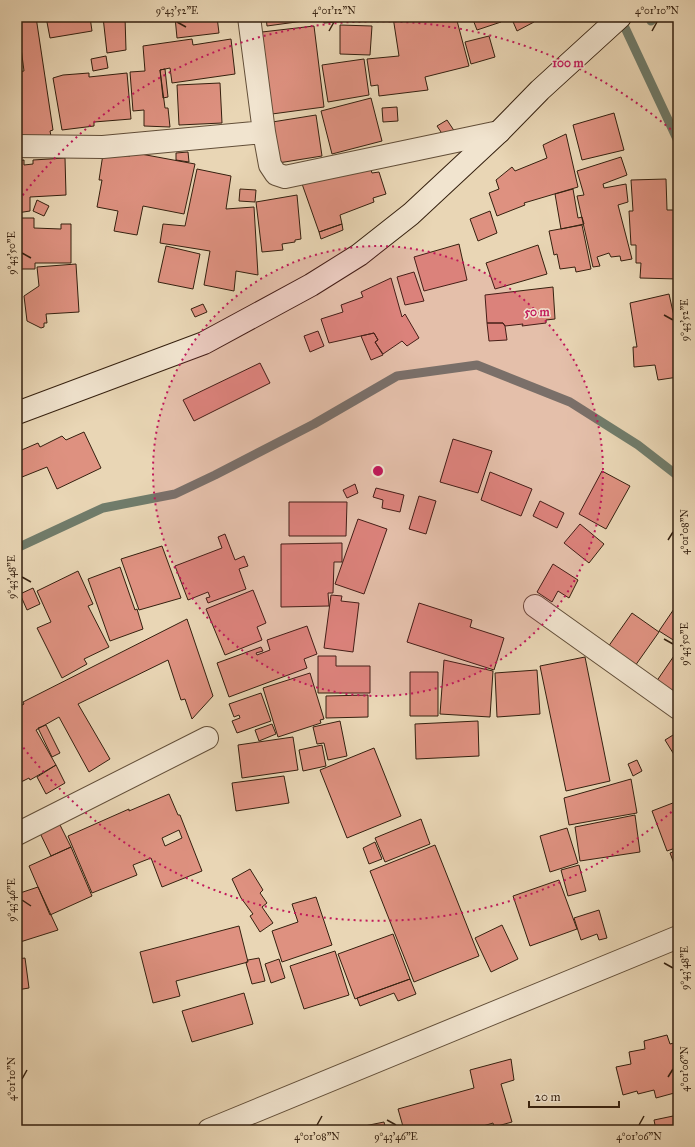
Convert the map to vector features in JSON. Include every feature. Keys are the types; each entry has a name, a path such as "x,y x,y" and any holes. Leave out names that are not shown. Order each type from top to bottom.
{"street":[{"path":"249,17 264,132 270,165 276,174 285,177 499,132"},
{"path":"17,413 204,343 311,285 359,255 411,214 499,132 540,90 614,22"},
{"path":"17,146 103,147 264,132"},
{"path":"535,606 678,708"},
{"path":"17,834 207,738"},
{"path":"209,1130 678,937"}],"building":[{"path":"17,17 36,17 53,130 50,131 51,136 17,139 17,72 24,71"},
{"path":"46,17 90,17 92,31 50,38"},
{"path":"103,17 125,17 126,50 107,53"},
{"path":"175,17 217,17 219,33 177,38"},
{"path":"266,17 318,17 318,19 267,26"},
{"path":"323,17 360,17 360,20 324,23"},
{"path":"393,17 456,17 469,66 425,77 428,90 379,96 378,85 371,86 367,59 399,56"},
{"path":"472,17 499,17 501,22 477,30"},
{"path":"511,17 532,17 534,22 517,31"},
{"path":"340,25 372,26 370,55 340,54"},
{"path":"314,26 324,107 272,114 262,32"},
{"path":"489,36 495,57 471,64 465,42"},
{"path":"192,39 193,45 231,39 235,74 172,83 170,68 160,70 165,108 168,108 170,127 144,126 144,110 133,111 130,72 145,71 143,46"},
{"path":"106,56 108,68 93,71 91,59"},
{"path":"364,59 369,95 328,102 322,65"},
{"path":"165,69 168,97 163,98 160,70"},
{"path":"89,73 89,77 127,73 131,119 94,122 94,126 62,130 53,78 63,75"},
{"path":"220,83 222,123 179,125 177,85"},
{"path":"371,98 382,141 332,154 321,111"},
{"path":"397,107 398,121 383,122 382,108"},
{"path":"614,113 624,150 582,160 573,125"},
{"path":"316,115 322,156 272,164 266,123"},
{"path":"447,120 455,132 445,138 437,126"},
{"path":"566,134 578,187 524,203 525,205 497,216 489,193 499,189 496,180 512,167 515,171 547,158 543,145"},
{"path":"130,152 195,164 184,214 143,206 137,235 114,231 118,211 97,207 102,180 99,180 103,154 130,156"},
{"path":"188,152 189,162 176,160 176,153"},
{"path":"621,157 627,175 603,184 604,188 626,184 628,202 618,205 632,259 621,261 620,256 611,257 609,253 597,257 600,266 593,267 577,196 584,195 577,171"},
{"path":"65,158 66,195 30,197 30,211 17,213 17,161 24,160 24,165 33,164 33,160"},
{"path":"370,167 372,173 379,172 386,194 373,198 374,202 340,215 342,224 319,232 301,181"},
{"path":"197,169 231,176 226,209 254,207 258,275 236,271 234,291 204,285 210,251 160,243 163,224 185,226"},
{"path":"666,179 667,210 678,210 678,279 640,278 641,263 636,263 636,245 631,245 629,211 633,211 631,180"},
{"path":"240,189 256,190 255,202 239,201"},
{"path":"573,189 578,218 582,217 584,224 561,229 555,194"},
{"path":"297,195 301,239 295,240 295,242 282,244 283,250 262,252 256,202"},
{"path":"37,200 49,206 44,216 33,211"},
{"path":"490,211 497,233 478,241 470,219"},
{"path":"17,218 34,218 34,228 61,229 61,224 71,224 71,263 35,263 35,269 17,269"},
{"path":"342,224 343,230 321,239 319,232"},
{"path":"582,225 591,269 576,272 575,267 560,269 557,254 554,255 549,231"},
{"path":"459,244 467,280 424,291 414,257"},
{"path":"538,245 547,274 495,289 486,263"},
{"path":"166,246 200,254 193,289 158,282"},
{"path":"76,264 79,312 46,314 47,323 44,323 44,327 41,328 27,321 24,296 39,286 37,267"},
{"path":"414,272 424,301 405,305 397,277"},
{"path":"391,278 402,317 405,314 419,338 407,346 402,341 383,354 375,342 378,340 374,333 329,343 321,319 343,312 341,305 363,297 361,292"},
{"path":"553,287 555,319 546,320 546,323 522,326 523,324 505,326 503,323 487,323 485,295"},
{"path":"669,294 678,334 678,377 658,380 655,365 634,367 633,347 637,347 630,303"},
{"path":"203,304 207,312 195,317 191,309"},
{"path":"487,323 503,323 505,326 507,340 489,341"},
{"path":"318,331 324,346 310,352 304,336"},
{"path":"374,333 378,340 375,342 383,355 371,360 361,336"},
{"path":"260,363 270,383 194,421 183,400"},
{"path":"84,432 101,468 57,489 47,467 17,479 17,452 38,443 40,447 62,436 66,440"},
{"path":"453,439 492,451 478,493 440,482"},
{"path":"602,471 630,486 606,529 579,514"},
{"path":"490,472 532,489 521,516 481,500"},
{"path":"355,484 358,493 347,498 343,490"},
{"path":"376,488 404,495 400,512 382,508 383,500 373,497"},
{"path":"419,496 436,501 426,534 409,529"},
{"path":"540,501 564,513 557,528 533,516"},
{"path":"289,502 347,502 346,536 289,536"},
{"path":"358,519 387,529 364,594 335,584"},
{"path":"580,524 604,544 589,563 564,543"},
{"path":"225,534 235,560 244,556 248,566 239,569 246,589 208,603 206,598 210,597 208,592 188,600 175,566 222,548 218,537"},
{"path":"342,543 342,562 334,562 333,593 328,593 329,606 281,607 281,544"},
{"path":"162,546 181,598 139,610 121,559"},
{"path":"553,564 578,580 569,598 558,591 552,602 537,592"},
{"path":"120,567 135,610 137,609 143,629 110,641 88,579"},
{"path":"78,571 93,604 88,606 109,647 84,659 87,664 62,678 37,628 51,622 37,591"},
{"path":"33,588 40,604 27,610 20,594"},
{"path":"253,590 266,623 257,627 262,640 225,655 206,609"},
{"path":"331,595 342,596 341,601 359,603 353,652 324,648"},
{"path":"419,603 472,620 470,627 504,638 494,670 407,642"},
{"path":"678,603 678,643 659,631"},
{"path":"632,613 659,632 635,666 608,647"},
{"path":"187,619 213,696 192,719 185,699 181,700 168,660 78,704 110,759 89,772 59,717 36,730 56,765 30,780 29,778 17,784 17,708 24,704 23,702"},
{"path":"307,626 317,654 304,659 307,668 229,697 217,663 261,647 263,651 256,653 257,655 270,650 267,640"},
{"path":"678,650 678,696 656,682"},
{"path":"318,656 336,656 336,666 370,666 370,693 318,693"},
{"path":"585,657 610,781 566,791 540,666"},
{"path":"444,660 493,671 490,717 440,714"},
{"path":"537,670 540,714 497,717 495,673"},
{"path":"410,672 438,672 438,716 410,716"},
{"path":"310,673 324,719 320,720 321,723 278,737 263,688"},
{"path":"261,693 271,721 237,733 232,721 240,718 239,715 234,717 229,704"},
{"path":"368,695 368,717 326,718 326,696"},
{"path":"340,721 347,756 328,760 324,743 317,744 313,727"},
{"path":"478,721 479,756 416,759 415,724"},
{"path":"272,724 276,734 259,741 255,730"},
{"path":"46,725 60,753 52,757 38,728"},
{"path":"678,732 678,761 665,740"},
{"path":"293,737 298,770 242,778 238,745"},
{"path":"322,745 326,766 303,771 299,750"},
{"path":"374,748 401,816 347,838 320,770"},
{"path":"637,760 642,771 633,776 628,764"},
{"path":"56,765 65,783 46,794 37,777"},
{"path":"284,776 289,803 236,811 232,783"},
{"path":"631,779 637,813 569,825 564,798"},
{"path":"169,794 178,815 180,815 202,871 162,887 151,858 133,865 137,875 92,893 68,836 129,809 129,811","holes":["179,830 182,838 165,846 162,838"]},
{"path":"678,801 678,847 667,851 652,811"},
{"path":"635,815 640,852 580,861 575,827"},
{"path":"421,819 430,844 385,862 375,838"},
{"path":"59,823 71,847 51,856 40,833"},
{"path":"567,828 578,863 550,872 540,836"},
{"path":"375,842 382,859 369,864 363,848"},
{"path":"435,845 479,956 414,982 370,871"},
{"path":"71,847 92,896 50,915 29,866"},
{"path":"678,850 678,874 670,853"},
{"path":"579,865 586,891 568,896 561,870"},
{"path":"250,869 263,890 260,893 267,903 262,907 273,923 260,932 250,916 253,914 241,898 232,879"},
{"path":"559,880 577,929 530,946 513,896"},
{"path":"38,887 58,930 17,943 17,894"},
{"path":"316,897 332,945 282,962 272,931 298,922 292,904"},
{"path":"599,910 607,938 599,940 597,934 581,940 574,918"},
{"path":"502,925 518,959 491,972 475,938"},
{"path":"239,926 248,962 176,981 180,996 153,1003 140,952"},
{"path":"393,934 410,979 355,999 338,954"},
{"path":"335,951 349,995 304,1009 290,966"},
{"path":"25,958 29,988 17,990 17,959"},
{"path":"259,958 265,981 252,984 246,963 248,960"},
{"path":"279,959 285,978 271,983 265,964"},
{"path":"410,979 416,994 398,1001 394,993 360,1006 357,998"},
{"path":"244,993 253,1024 192,1042 182,1011"},
{"path":"667,1035 670,1044 678,1042 678,1092 656,1098 654,1090 638,1094 637,1091 623,1095 616,1067 631,1064 629,1052 645,1049 644,1041"},
{"path":"511,1059 514,1080 501,1084 512,1122 494,1127 493,1123 470,1130 404,1130 398,1109 474,1088 470,1070"},
{"path":"678,1115 678,1130 656,1130 654,1120"},
{"path":"384,1122 386,1130 345,1130"}],"waterway":[{"path":"620,17 678,141"},
{"path":"651,21 655,17"},
{"path":"17,548 103,508 175,494 314,424 397,376 477,365 570,402 638,445 678,476"}]}
